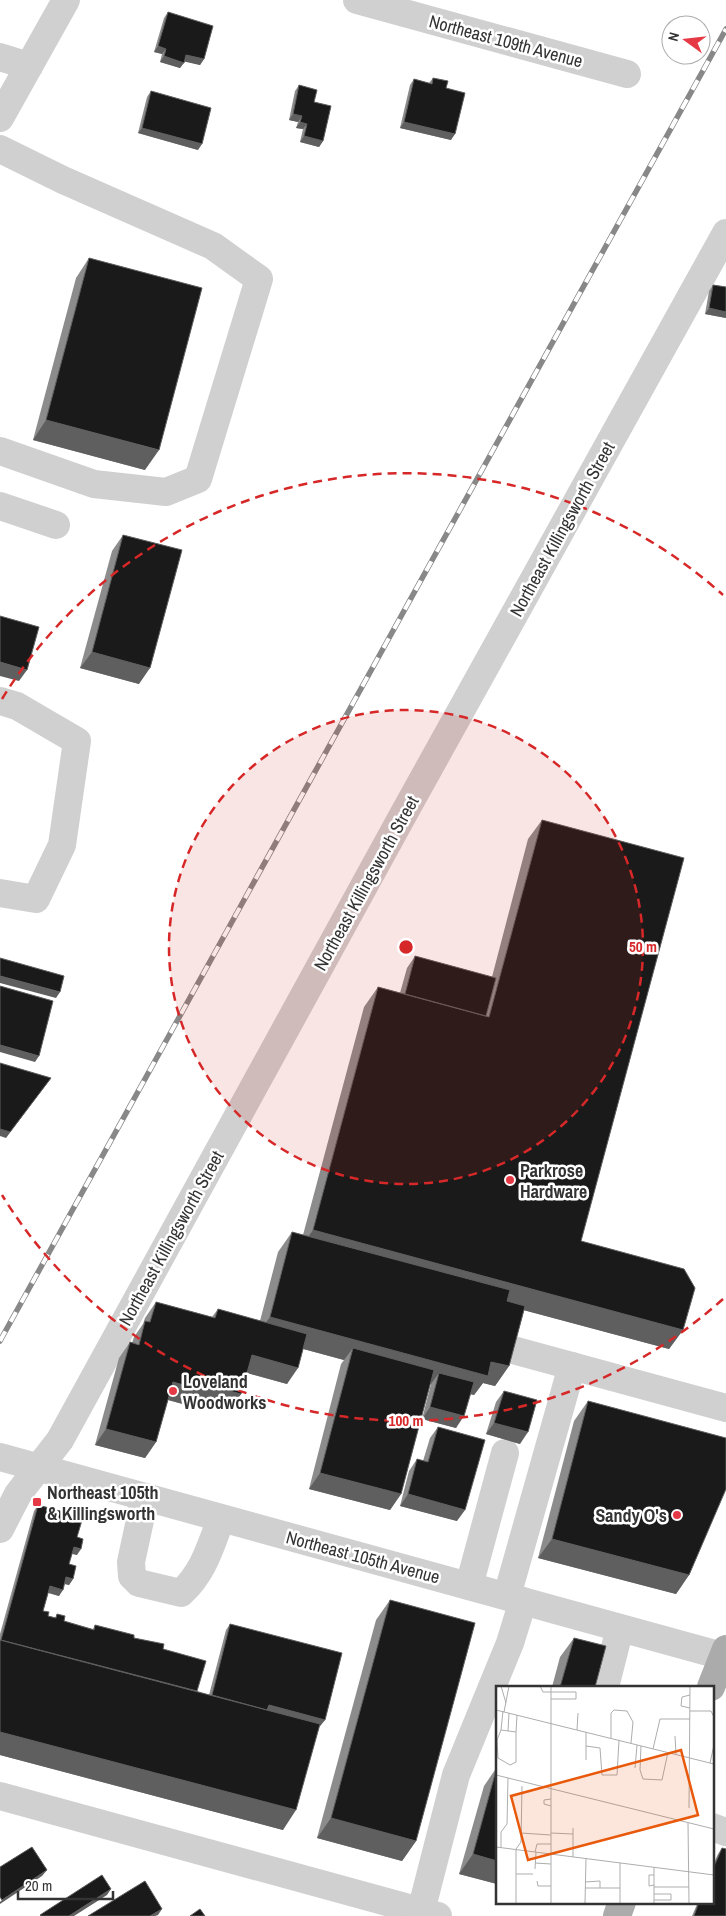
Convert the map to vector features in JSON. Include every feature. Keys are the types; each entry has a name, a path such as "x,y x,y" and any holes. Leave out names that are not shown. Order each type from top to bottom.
{"main road":[{"path":"711,1686 725,1654"},
{"path":"617,1916 621,1904"}],"street":[{"path":"0,118 66,0"},
{"name":"Northeast 109th Avenue","path":"356,0 627,74"},
{"path":"0,58 29,66"},
{"path":"0,149 63,180 213,246 259,279 198,479 166,492 94,484 0,451"},
{"name":"Northeast Killingsworth Street","path":"0,1529 18,1494 64,1431 407,807 726,233"},
{"path":"0,506 56,525"},
{"path":"0,701 17,706 77,741 62,844 36,899 0,893"},
{"path":"512,1350 726,1408"},
{"path":"0,1796 429,1914 456,1775 510,1643 515,1599 572,1366"},
{"path":"469,1586 505,1453"},
{"name":"Northeast 105th Avenue","path":"0,1457 620,1628 725,1654"},
{"path":"145,1497 131,1562 132,1576 140,1583 182,1593 194,1581 203,1566 221,1519"},
{"path":"605,1686 620,1628"},
{"path":"714,1828 726,1832"}],"building":[{"path":"168,12 213,26 204,59 186,55 184,63 164,56 166,49 158,46"},
{"path":"433,78 448,81 446,88 465,93 455,134 404,122 414,79 432,84"},
{"path":"299,85 317,90 314,102 331,106 323,141 304,136 307,124 300,122 302,116 293,114"},
{"path":"151,91 211,108 202,144 142,128"},
{"path":"89,258 202,288 159,450 46,420"},
{"path":"713,285 726,287 726,312 709,308"},
{"path":"123,535 182,550 150,668 92,652"},
{"path":"0,616 39,627 27,670 0,662"},
{"path":"542,820 684,858 581,1241 684,1269 695,1288 683,1330 313,1230 378,987 489,1017"},
{"path":"415,956 496,978 486,1016 405,994"},
{"path":"0,958 64,976 60,992 0,976"},
{"path":"0,986 53,1001 39,1056 0,1045"},
{"path":"0,1063 51,1078 10,1132 0,1129"},
{"path":"292,1232 510,1290 507,1301 525,1306 509,1366 491,1362 488,1376 270,1317"},
{"name":"Loveland Woodworks","path":"156,1302 215,1318 218,1309 307,1334 298,1368 252,1355 241,1394 203,1384 201,1390 173,1382 156,1442 106,1429 130,1342 139,1345 145,1321 150,1322"},
{"path":"353,1348 434,1370 401,1494 320,1473"},
{"path":"439,1373 474,1382 464,1416 430,1407"},
{"path":"504,1391 537,1400 528,1432 494,1423"},
{"path":"588,1401 726,1438 726,1489 689,1575 552,1539"},
{"path":"438,1427 485,1440 465,1510 408,1494 417,1459 428,1462"},
{"path":"38,1505 83,1517 77,1537 83,1539 81,1549 74,1547 69,1564 76,1566 73,1579 66,1577 63,1590 50,1586 43,1611 49,1612 48,1616 56,1618 57,1614 65,1616 64,1621 94,1630 95,1625 134,1635 134,1638 164,1644 163,1649 206,1661 197,1691 1,1640"},
{"path":"390,1600 475,1623 416,1841 331,1818"},
{"path":"230,1624 342,1653 325,1720 269,1705 267,1710 212,1695"},
{"path":"574,1638 606,1646 595,1686 560,1686"},
{"path":"0,1640 320,1724 296,1810 0,1732"},
{"path":"496,1771 496,1861 473,1854"},
{"path":"32,1847 47,1870 2,1900 0,1897 0,1867"},
{"path":"722,1848 726,1849 726,1916 694,1916 698,1904 714,1904 714,1866"},
{"path":"102,1875 111,1889 69,1916 40,1915"},
{"path":"145,1881 162,1909 150,1916 88,1916"},
{"path":"200,1909 205,1916 190,1916"}],"railway":[{"path":"0,1341 726,29"}],"place":[{"name":"Parkrose Hardware","path":"510,1180"},
{"name":"Loveland Woodworks","path":"173,1391"},
{"name":"Northeast 105th & Killingsworth","path":"37,1502"},
{"name":"Sandy O's","path":"677,1515"}]}
